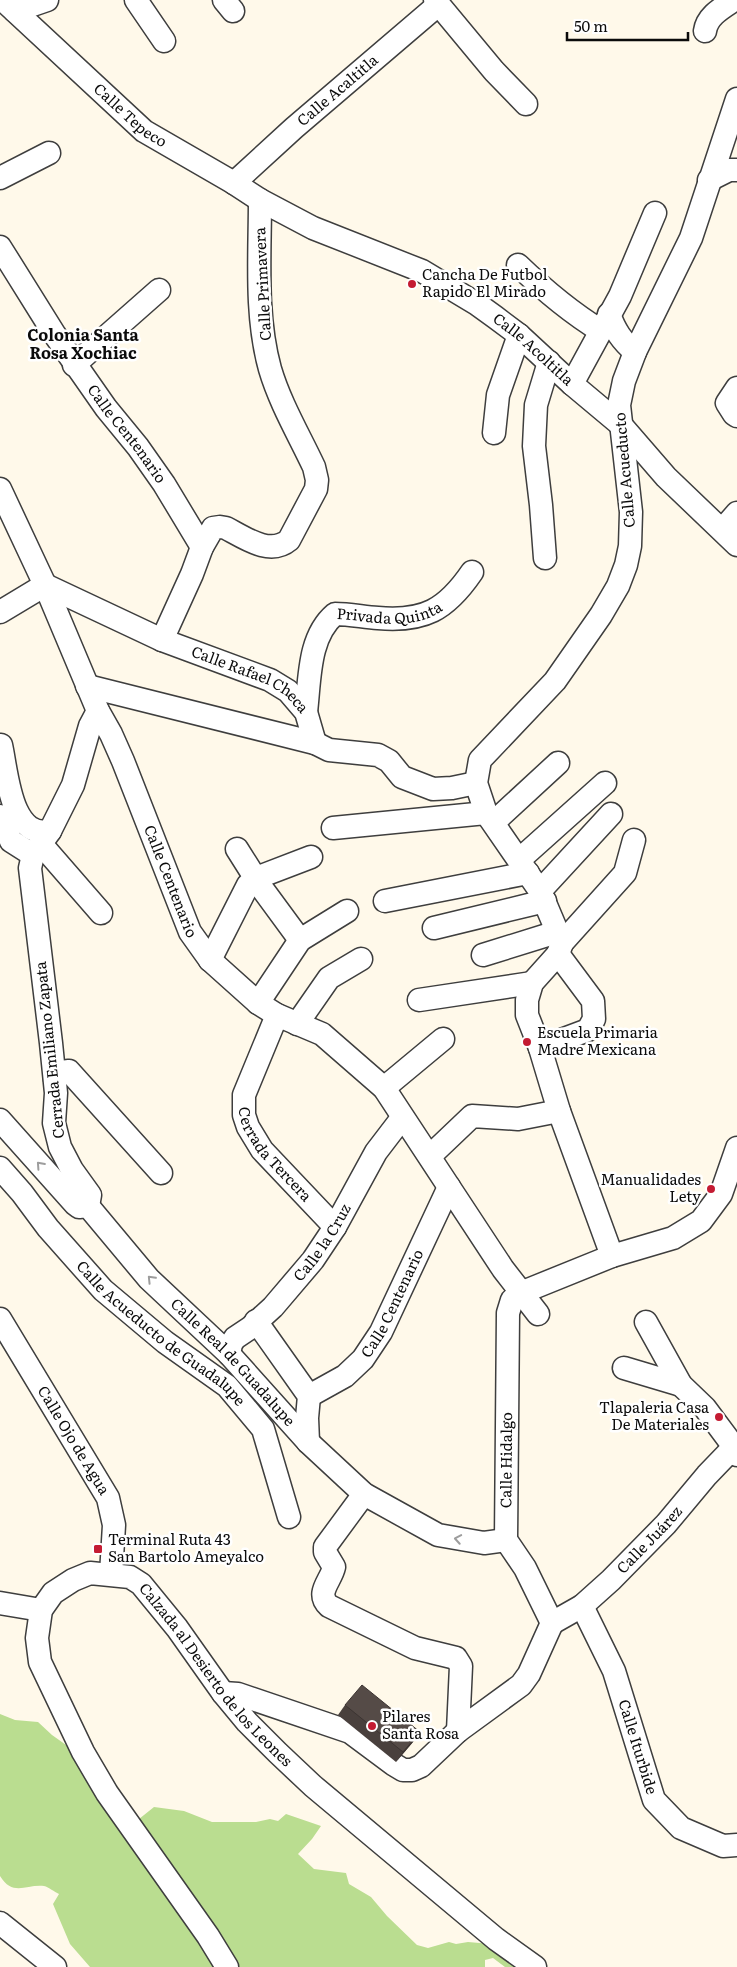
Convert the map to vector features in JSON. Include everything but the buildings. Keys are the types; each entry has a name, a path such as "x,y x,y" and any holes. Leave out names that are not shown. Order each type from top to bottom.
{"street":[{"name":"Calle Tepeco","path":"9,6 47,0"},
{"path":"136,0 164,41"},
{"path":"705,31 706,22 734,0"},
{"path":"436,2 494,71 526,104"},
{"name":"Calle Acaltitla","path":"234,183 436,2"},
{"name":"Calle Tepeco","path":"9,6 144,131 260,200"},
{"name":"Calle Acueducto","path":"476,783 480,760 555,681 601,615 618,586 626,565 630,546 631,512 619,405 624,380 635,352 691,238 737,99"},
{"path":"0,178 50,153"},
{"path":"709,180 729,170 737,170"},
{"name":"Calle Acoltitla","path":"260,200 313,228 422,272 477,304 518,335 621,425 666,477 732,529"},
{"name":"Calle Primavera","path":"202,546 211,530 216,527 226,528 266,546 282,546 290,540 316,489 317,480 314,467 278,392 270,369 262,332 260,200"},
{"path":"572,384 629,275 631,266 655,213"},
{"name":"Calle Centenario","path":"0,247 74,364 164,484 202,546"},
{"path":"518,265 542,289 573,314 605,322 614,327 621,339 635,352"},
{"path":"74,364 159,290"},
{"path":"494,433 498,395 510,364 518,335"},
{"path":"545,558 534,446 536,405 549,362"},
{"path":"737,388 727,404 737,416"},
{"name":"Calle Centenario","path":"0,489 45,585 87,686 123,761 190,932 210,960 258,1003 287,1019 322,1034 384,1088 503,1269 523,1292 538,1314"},
{"path":"162,640 192,574 202,546"},
{"name":"Privada Quinta","path":"306,712 314,652 320,632 326,621 335,614 407,619 425,616 444,604 462,587 472,572"},
{"path":"0,612 45,585"},
{"name":"Calle Rafael Checa","path":"45,585 162,640 270,680 288,691 306,712 315,743"},
{"path":"87,686 315,743 329,750 378,755 389,761 402,777 433,789 452,788 476,783 490,818 533,882 559,943 593,1001 594,1019 588,1030 540,1048"},
{"name":"Cerrada Emiliano Zapata","path":"88,1206 90,1195 72,1170 60,1147 54,1123 55,1079 30,868 41,843 73,786 90,726 98,710"},
{"path":"1,744 13,806 20,817 32,828 42,832 41,843"},
{"path":"333,828 490,818 558,764"},
{"path":"385,901 533,882 605,782"},
{"path":"434,928 533,882 611,814"},
{"path":"0,816 5,837 41,843 101,913"},
{"path":"612,1256 559,1111 540,1048 527,1016 527,1000 532,983 559,943 625,873 634,840"},
{"path":"237,849 300,940"},
{"path":"210,960 248,885 256,878 311,857"},
{"path":"258,1003 300,940 347,911"},
{"path":"483,955 559,943"},
{"name":"Cerrada Tercera","path":"335,1226 297,1189 262,1150 248,1128 244,1115 244,1096 287,1019 329,978 361,959"},
{"path":"419,1000 532,983"},
{"path":"384,1088 443,1039"},
{"path":"55,1079 61,1072 69,1071 161,1173"},
{"path":"430,1156 472,1116 518,1119 559,1111"},
{"name":"Calle la Cruz","path":"229,1354 235,1338 250,1328 272,1307 313,1260 335,1226 376,1152 402,1118"},
{"name":"Calle Real de Guadalupe","path":"0,1120 76,1204 79,1207 88,1206 149,1279 229,1354 308,1442 364,1494 438,1535 484,1542 506,1540"},
{"path":"523,1292 612,1256 673,1238 701,1221 721,1194 737,1148"},
{"name":"Calle Acueducto de Guadalupe","path":"0,1168 22,1193 48,1228 103,1290 165,1342 227,1386 263,1429 289,1516"},
{"name":"Calle Centenario","path":"309,1396 345,1376 363,1359 381,1332 449,1187"},
{"name":"Calle Hidalgo","path":"506,1540 508,1313 512,1300 523,1292"},
{"name":"Calle Ojo de Agua","path":"0,1319 108,1498 114,1525 111,1574"},
{"path":"256,1321 309,1396 307,1418 308,1442"},
{"path":"646,1322 681,1385 705,1408 736,1449"},
{"path":"624,1368 681,1385"},
{"name":"Calle Juárez","path":"552,1622 582,1606 611,1580 666,1524 707,1476 736,1449"},
{"path":"364,1494 325,1547 325,1552 334,1567 323,1594 325,1602 329,1606 415,1648 456,1658 461,1666 458,1731"},
{"path":"223,1693 247,1696 350,1732 403,1770 412,1770 421,1766 458,1731 521,1685 529,1674 552,1622 525,1568 506,1540"},
{"name":"Calzada al Desierto de los Leones","path":"226,1967 208,1936 107,1793 84,1752 40,1662 37,1638 42,1610 54,1593 73,1580 90,1574 111,1574 130,1577 141,1584 177,1628 223,1693 259,1734 313,1786 496,1939 535,1967"},
{"path":"0,1603 42,1610"},
{"name":"Calle Iturbide","path":"582,1606 614,1671 654,1800 681,1828 722,1846 737,1845"},
{"path":"0,1923 55,1967"}],"green space":[{"path":"0,1714 15,1720 38,1722 52,1735 90,1762 139,1819 154,1807 184,1811 212,1822 256,1822 270,1819 278,1821 286,1814 321,1826 298,1854 314,1869 346,1873 349,1884 371,1897 387,1916 417,1945 428,1948 449,1942 456,1944 468,1942 491,1944 528,1967 505,1967 493,1958 485,1960 485,1967 90,1967 70,1944 53,1904 59,1894 44,1886 15,1888 5,1882 0,1876"}],"place":[{"name":"Cancha De Futbol Rapido El Mirado","path":"412,284"},
{"name":"Escuela Primaria Madre Mexicana","path":"527,1042"},
{"name":"Manualidades Lety","path":"711,1189"},
{"name":"Tlapaleria Casa De Materiales","path":"719,1417"},
{"name":"Terminal Ruta 43 San Bartolo Ameyalco","path":"98,1549"},
{"name":"Pilares Santa Rosa","path":"372,1726"}],"district":[{"name":"Colonia Santa Rosa Xochiac","path":"83,344"}]}
